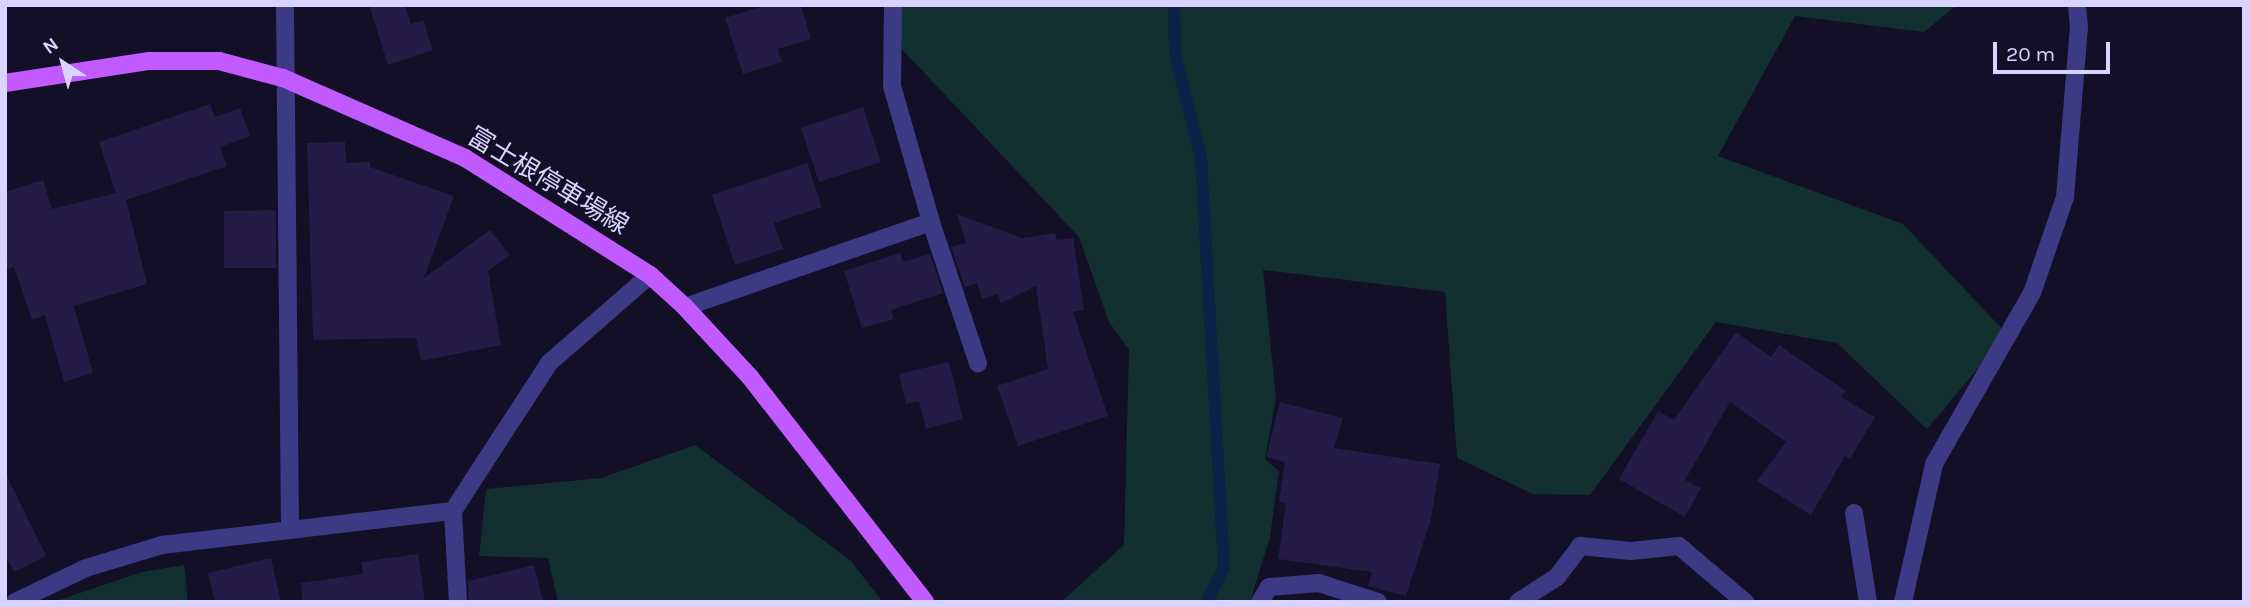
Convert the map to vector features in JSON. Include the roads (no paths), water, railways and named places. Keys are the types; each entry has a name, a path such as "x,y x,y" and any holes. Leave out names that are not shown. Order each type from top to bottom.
{"main road":[{"name":"富士根停車場線","path":"5,83 149,61 219,61 283,78 465,158 650,275 685,307 750,376 925,602"}],"street":[{"path":"285,5 283,78 290,528"},
{"path":"893,5 892,86 931,222 978,363"},
{"path":"1903,602 1934,464 2032,293 2064,197 2080,28 2077,5"},
{"path":"685,307 931,222"},
{"path":"457,602 453,511 549,363 650,275"},
{"path":"15,602 86,568 162,545 453,511"},
{"path":"1854,513 1868,602"},
{"path":"1518,602 1557,577 1580,546 1631,551 1679,546 1745,602"},
{"path":"1260,602 1269,587 1319,583 1378,602"}],"waterway":[{"path":"1174,5 1175,54 1201,158 1224,567 1207,602"}]}
